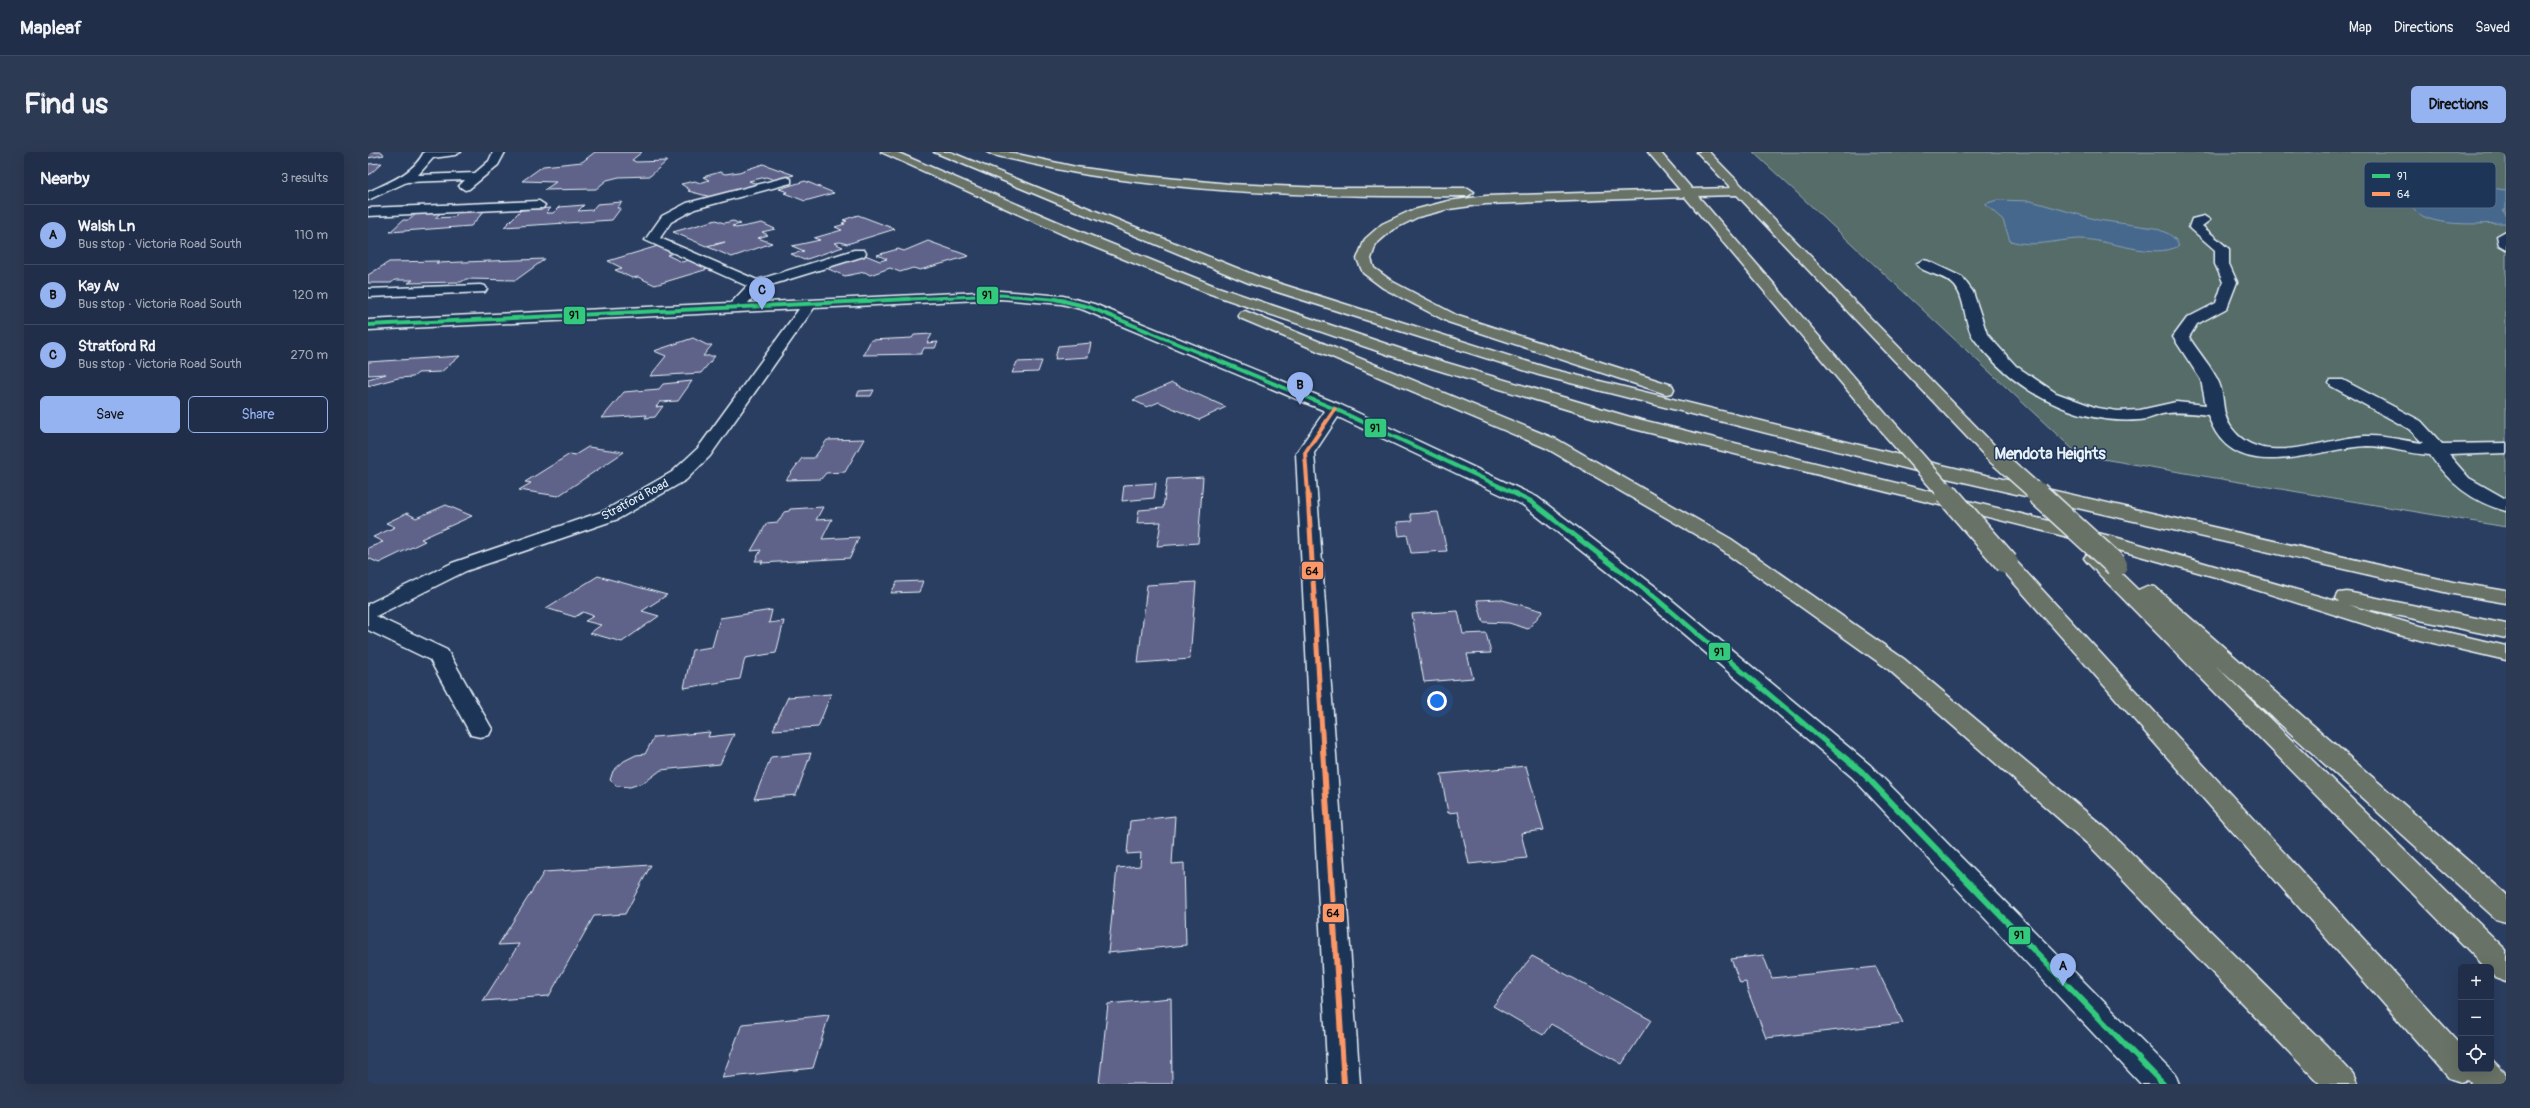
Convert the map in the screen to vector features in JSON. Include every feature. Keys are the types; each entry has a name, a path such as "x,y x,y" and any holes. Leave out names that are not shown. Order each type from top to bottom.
{"highway":[{"path":"887,152 1067,231 1210,289 1386,349 1624,421 1952,504 2067,531 2226,574 2407,630 2506,654"},
{"path":"940,152 1260,282 1545,372 1920,466 2453,588 2506,597"},
{"path":"993,152 1087,172 1169,182 1273,190 1382,193 1686,189"},
{"path":"1654,152 1886,425 2007,563 2458,1066"},
{"path":"1703,152 1991,452 2105,561 2506,969"},
{"path":"1737,187 1486,200 1448,205 1414,214 1387,227 1370,242 1364,259 1368,270 1388,285 1453,319 1765,421 1920,466"},
{"path":"1067,231 1158,279 1552,444 1724,543 1896,664 2099,838 2341,1084"},
{"path":"2105,561 2506,911"},
{"path":"2226,574 2506,631"},
{"path":"2323,915 2458,1049"},
{"path":"2464,1072 2475,1084"},
{"path":"2482,1072 2494,1084"}],"street":[{"path":"368,196 404,179 427,161 430,153 455,152"},
{"path":"460,190 494,163 499,152"},
{"path":"404,179 477,176"},
{"path":"756,284 652,240 666,219 691,206 787,181"},
{"path":"368,212 538,205"},
{"path":"2204,220 2196,222 2195,227 2215,242 2222,250 2222,264 2230,282 2222,305 2201,314 2184,327 2181,337 2193,360 2210,381 2215,411 2223,429 2233,441 2246,449 2263,454 2286,455 2348,441 2370,441 2436,449 2472,450 2506,448"},
{"path":"2506,235 2504,236 2506,245"},
{"path":"736,307 756,284 859,253"},
{"path":"1923,264 1959,280 1966,291 1979,334 1994,354 2043,392 2078,408 2114,416 2140,415 2164,408 2185,408 2215,411"},
{"path":"368,293 480,289"},
{"path":"368,325 1000,295 1063,300 1089,307 1335,409 1530,501 1648,592 1861,771 2163,1084"},
{"name":"Stratford Road","path":"368,612 459,567 611,515 679,476 704,452 810,304"},
{"path":"2337,383 2415,425 2425,433 2452,472 2473,490 2506,505"},
{"path":"1335,409 1305,453 1344,1084"},
{"path":"368,621 439,655 480,729"}],"green space":[{"path":"1753,152 2506,152 2506,527 2079,455"}],"water":[{"path":"2496,189 2506,190 2506,209 2503,211 2506,215 2506,223 2469,224 2440,222 2418,213 2414,208 2496,208"},
{"path":"1997,200 2031,201 2098,220 2155,228 2169,234 2176,240 2179,246 2168,250 2156,251 2079,239 2036,244 2010,241 2003,220 1985,204"}],"building":[{"path":"368,152 382,152 384,155 368,158"},
{"path":"595,152 642,152 632,160 636,162 667,161 650,176 619,177 607,180 596,189 544,190 556,182 522,181 543,166 582,162"},
{"path":"382,163 369,175 368,175 368,164"},
{"path":"763,164 794,175 775,180 766,177 749,181 757,184 711,197 688,191 690,190 681,184 695,181 700,183 709,180 703,177 720,172 725,174 739,172"},
{"path":"805,181 834,193 805,201 784,193 788,192 779,189"},
{"path":"622,202 617,208 621,208 612,220 504,227 521,210 551,208 546,213 553,213 559,207 584,205 578,211 592,210 597,204"},
{"path":"486,209 471,226 390,232 403,220 409,220 416,214 442,212 435,218 454,217 460,211"},
{"path":"858,215 895,229 847,244 840,242 834,243 843,247 804,260 791,254 804,251 792,246 820,240 814,238 842,230 835,227 845,224 842,223 847,221 843,220"},
{"path":"716,220 724,223 733,221 741,224 732,226 736,228 762,223 775,229 762,232 768,235 758,238 772,243 732,257 708,247 725,242 706,246 673,232"},
{"path":"928,241 969,256 920,270 913,268 900,272 890,268 870,275 865,272 845,276 826,268 865,255 880,261 887,259 877,255 898,249 904,251"},
{"path":"658,246 674,253 667,255 682,262 689,260 708,269 655,285 638,277 632,278 615,270 622,268 608,261"},
{"path":"545,259 516,280 466,279 461,282 408,283 413,280 395,280 391,283 368,283 368,275 389,262 439,261 436,263"},
{"path":"932,334 927,343 938,342 935,348 924,348 921,354 863,355 871,340 912,338 914,335"},
{"path":"693,338 707,345 712,345 703,356 715,356 701,373 650,376 666,356 654,351"},
{"path":"1091,343 1088,357 1055,359 1058,346"},
{"path":"460,356 441,372 418,373 413,377 398,378 368,386 368,379 386,374 368,375 368,362"},
{"path":"1042,361 1038,372 1012,373 1017,362"},
{"path":"692,381 678,401 660,402 656,407 663,406 655,417 645,418 647,415 602,418 624,392 659,389 663,384"},
{"path":"1172,383 1226,407 1199,420 1159,402 1147,407 1133,400"},
{"path":"874,390 871,396 857,396 859,391"},
{"path":"864,439 845,472 826,473 821,479 786,480 802,458 814,458 827,440"},
{"path":"588,447 624,452 558,496 519,490 531,483 525,482 570,454 575,455"},
{"path":"1203,477 1198,543 1157,546 1161,522 1137,523 1139,510 1163,508 1167,479"},
{"path":"1156,483 1154,498 1122,501 1124,485"},
{"path":"446,505 472,516 421,539 425,541 379,563 368,558 368,548 383,542 373,537 395,527 386,523 407,513 416,518"},
{"path":"823,507 816,520 832,519 822,539 859,537 850,558 761,563 763,561 755,561 761,550 751,551 767,523 778,522 784,512 789,511 790,509"},
{"path":"1438,512 1447,551 1411,553 1407,535 1399,536 1397,522 1412,521 1410,514"},
{"path":"598,576 667,595 642,611 659,616 622,642 590,633 601,625 585,621 594,616 583,612 575,617 546,608"},
{"path":"923,581 919,592 891,593 897,582"},
{"path":"1196,582 1190,659 1138,663 1147,585"},
{"path":"1499,599 1543,611 1528,629 1509,623 1483,622 1477,600"},
{"path":"772,610 769,623 784,621 776,653 745,658 740,679 684,688 692,650 712,647 720,618"},
{"path":"1458,611 1463,634 1486,633 1491,653 1467,654 1473,678 1424,682 1412,614"},
{"path":"831,694 818,727 773,730 788,697"},
{"path":"710,732 708,737 734,734 720,764 661,770 645,782 630,787 616,786 610,780 613,771 624,761 636,755 645,754 654,737"},
{"path":"811,753 796,795 754,799 771,757"},
{"path":"1526,766 1544,830 1521,833 1527,858 1469,864 1458,812 1448,813 1441,774"},
{"path":"1175,816 1172,864 1184,863 1186,945 1108,953 1117,868 1140,866 1141,853 1127,854 1130,821"},
{"path":"651,865 625,914 594,916 549,996 483,1001 519,944 498,945 544,872"},
{"path":"1763,955 1772,978 1876,967 1903,1023 1766,1038 1747,989 1746,982 1740,983 1731,959"},
{"path":"1532,956 1651,1020 1622,1064 1551,1024 1543,1035 1493,1006"},
{"path":"1171,998 1172,1084 1099,1084 1108,1004"},
{"path":"829,1015 813,1068 722,1078 742,1024"}],"transit line":[{"name":"91","path":"368,325 1000,295 1063,300 1089,307 1335,409 1530,501 1648,592 1861,771 2163,1084"},
{"name":"64","path":"1335,409 1305,453 1344,1084"}],"place":[{"name":"Stratford Rd","path":"762,310"},
{"name":"Kay Av","path":"1300,405"},
{"name":"Walsh Ln","path":"2063,986"}],"district":[{"name":"Mendota Heights","path":"2050,454"}]}
